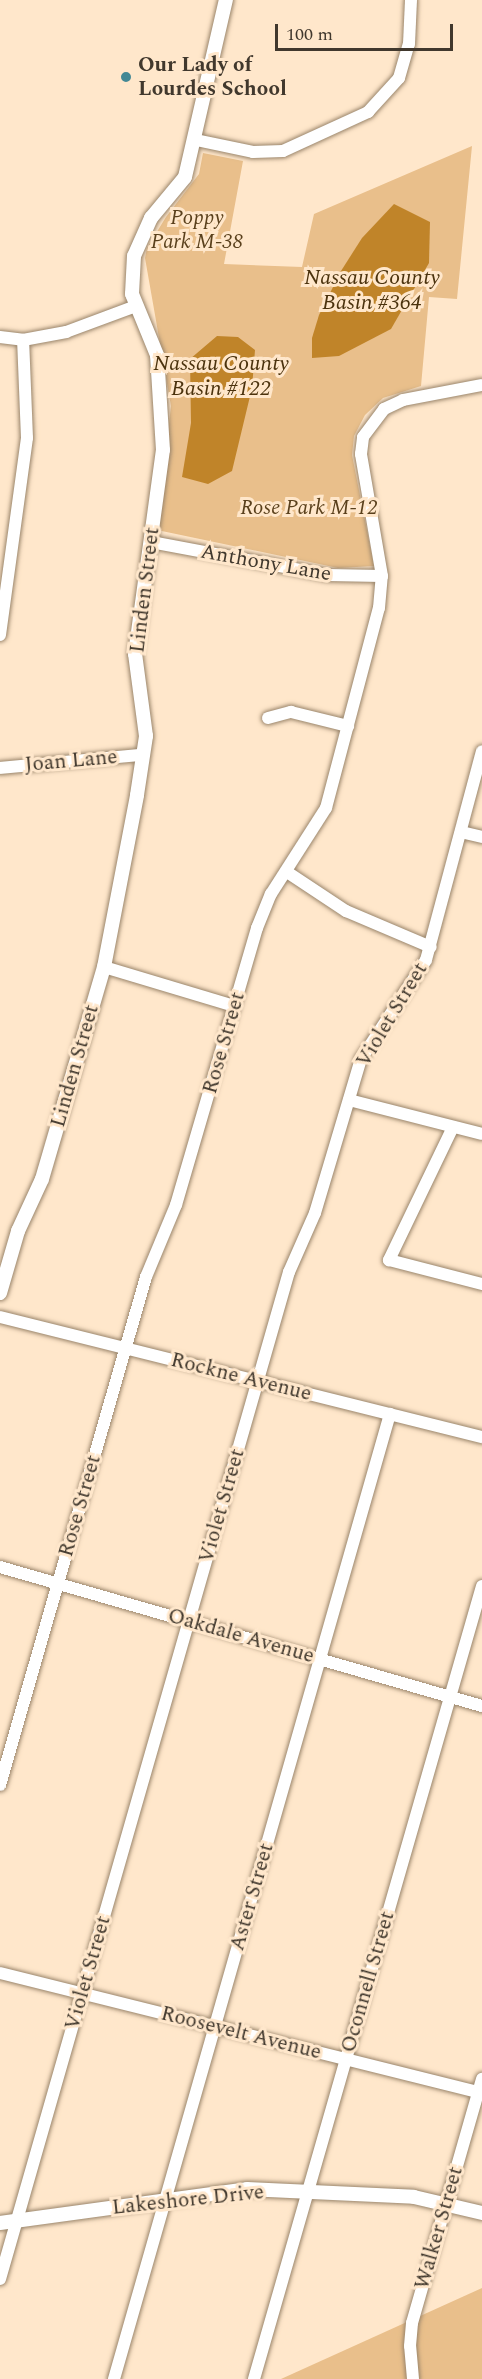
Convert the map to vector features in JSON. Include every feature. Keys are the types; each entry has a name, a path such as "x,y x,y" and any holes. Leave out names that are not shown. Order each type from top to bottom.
{"street":[{"name":"Linden Street","path":"0,1293 18,1231 42,1179 104,967 141,755 145,714 135,654 163,450 157,355 132,294 134,256 152,218 185,177 196,140 226,0"},
{"path":"196,140 272,153 306,143 368,112 399,78 409,44 411,0"},
{"path":"0,338 23,340 66,332 136,306"},
{"path":"0,635 27,438 23,340"},
{"name":"Rose Street","path":"0,1785 146,1277 176,1205 257,928 271,894 326,808 379,608 382,576 361,454 370,422 384,409 403,400 482,385"},
{"name":"Anthony Lane","path":"151,543 328,575 382,576"},
{"path":"268,718 291,712 348,726"},
{"name":"Violet Street","path":"0,2279 290,1272 315,1213 362,1059 431,947 482,751"},
{"name":"Joan Lane","path":"0,768 141,755"},
{"path":"461,832 482,837"},
{"path":"287,872 346,911 431,947"},
{"path":"104,967 234,1006"},
{"path":"349,1100 482,1134"},
{"path":"453,1127 389,1260 482,1284"},
{"name":"Rockne Avenue","path":"0,1317 482,1437"},
{"name":"Aster Street","path":"114,2379 390,1414"},
{"name":"Oakdale Avenue","path":"0,1567 482,1706"},
{"name":"Oconnell Street","path":"254,2379 482,1586"},
{"name":"Roosevelt Avenue","path":"0,1972 480,2093"},
{"name":"Walker Street","path":"413,2379 410,2346 412,2323 480,2093 482,2079"},
{"name":"Lakeshore Drive","path":"0,2223 247,2189 414,2197 482,2213"}],"green space":[{"path":"472,146 457,299 429,297 421,386 383,398 365,415 354,436 352,455 374,566 338,568 157,530 171,406 145,258 147,248 166,217 199,174 203,153 243,161 224,264 302,267 314,214"},
{"path":"482,2288 482,2379 281,2379"}],"water":[{"name":"Nassau County Basin #364","path":"394,204 430,222 429,263 391,329 339,356 312,358 312,338 319,315 341,271 362,238"},
{"name":"Nassau County Basin #122","path":"217,336 238,337 255,350 252,388 232,471 208,484 182,477 191,423 190,359"}],"place":[{"name":"Our Lady of Lourdes School","path":"126,77"}],"park label":[{"name":"Poppy Park M-38","path":"197,230"},
{"name":"Rose Park M-12","path":"309,508"}]}
